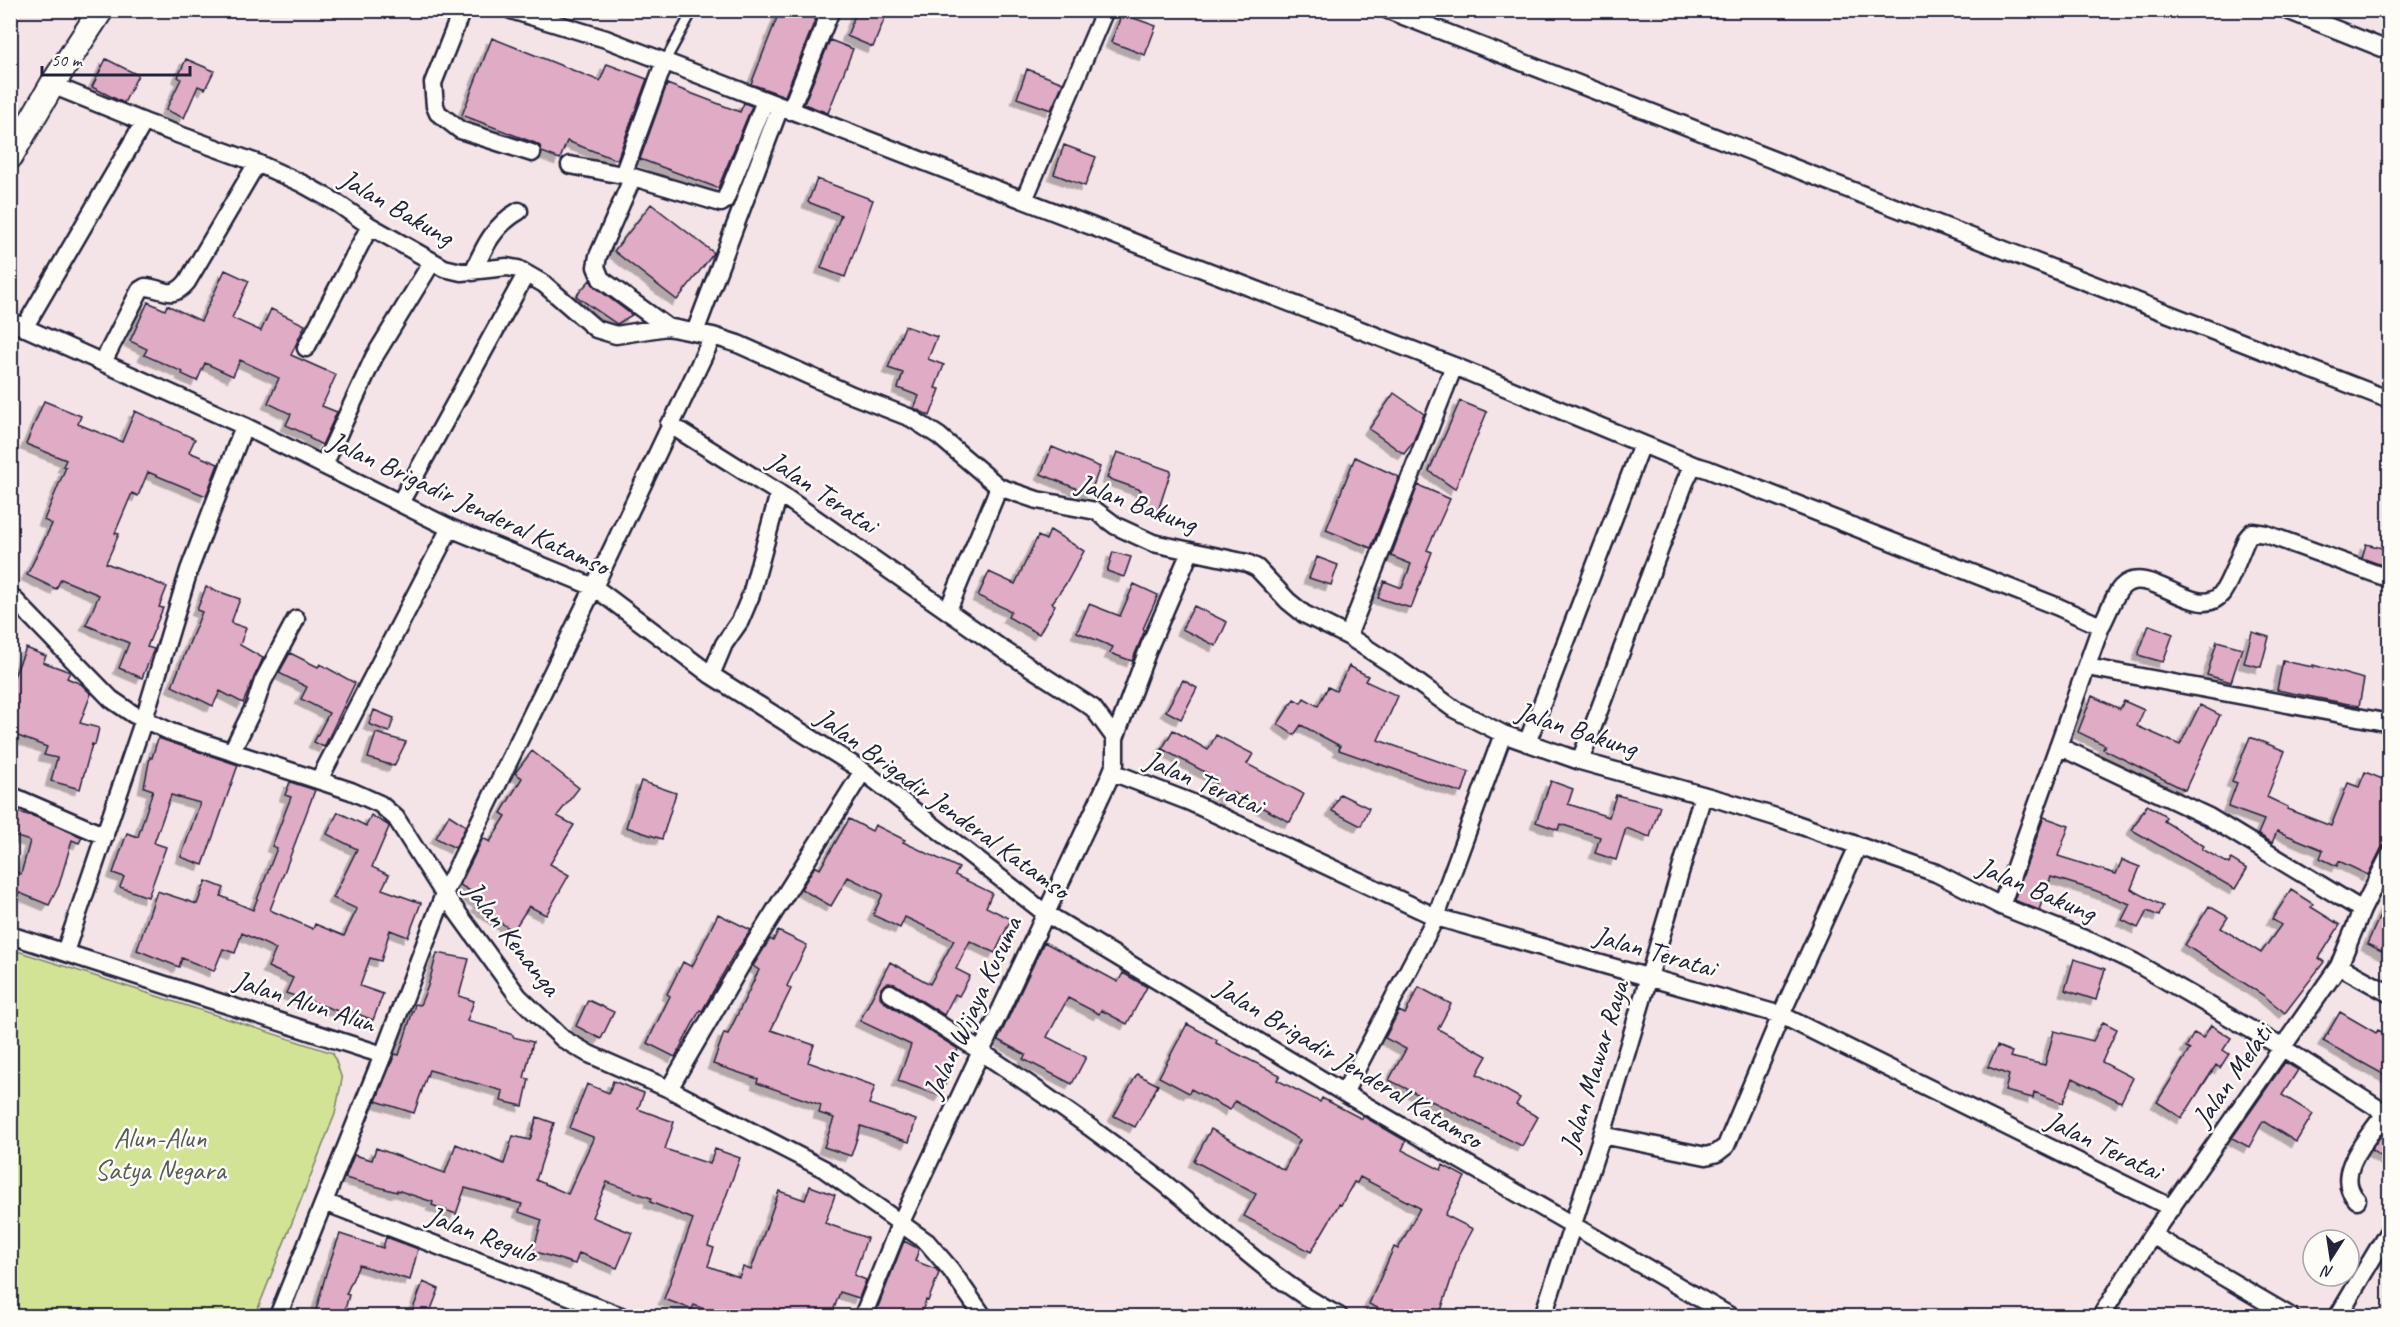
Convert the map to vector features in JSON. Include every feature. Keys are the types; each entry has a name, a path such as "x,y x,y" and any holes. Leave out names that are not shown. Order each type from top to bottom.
{"street":[{"path":"462,10 433,83 435,106 438,113 460,130 532,153"},
{"path":"511,10 606,39 1454,366 1693,465 2056,606 2101,626"},
{"path":"570,165 628,176 721,203 728,195 831,10"},
{"path":"1024,200 1105,10"},
{"path":"1388,10 2390,400"},
{"path":"2287,10 2390,51"},
{"path":"10,157 97,12"},
{"path":"664,63 628,176 598,256 598,273 601,279 667,327"},
{"name":"Jalan Bakung","path":"52,85 144,122 257,163 303,184 432,262 461,272 507,267 518,269 544,284 596,329 605,333 627,335 667,327 712,336 747,348 852,395 911,418 939,436 999,487 1037,500 1096,511 1116,526 1136,536 1190,552 1247,563 1257,568 1288,601 1304,614 1348,636 1454,709 1503,734 1580,761 1782,819 1936,873 2001,906 2092,942 2134,962 2283,1048 2387,1115"},
{"path":"695,332 778,106"},
{"path":"17,325 144,122"},
{"path":"103,362 140,290 145,286 173,293 179,291 187,282 257,163"},
{"path":"473,272 492,235 504,220 519,211"},
{"path":"306,348 370,226"},
{"path":"324,465 374,357 432,262"},
{"path":"400,503 526,274"},
{"name":"Jalan Brigadir Jenderal Katamso","path":"17,325 244,426 450,528 594,587 711,675 863,771 1045,913 1344,1093 1730,1317"},
{"path":"383,1055 444,894 594,587 712,336"},
{"path":"1348,636 1454,366"},
{"name":"Jalan Teratai","path":"669,424 778,493 1005,651 1093,708 1115,738"},
{"path":"64,952 144,719 189,570 244,426"},
{"path":"1527,743 1642,444"},
{"path":"1580,761 1693,465"},
{"path":"948,610 999,487"},
{"path":"711,675 724,644 740,621 751,595 778,493"},
{"path":"319,780 450,528"},
{"path":"2001,906 2101,626 2121,586 2138,580 2149,582 2193,600 2212,601 2222,594 2247,538 2252,532 2266,534 2390,579"},
{"name":"Jalan Wijaya Kusuma","path":"863,1317 900,1224 1112,772 1115,764 1115,738 1149,647 1190,552"},
{"name":"Jalan Kenanga","path":"10,595 111,699 144,719 171,732 319,780 380,804 396,818 444,894 518,996 563,1039 589,1054 669,1089 824,1169 927,1242 951,1270 983,1317"},
{"path":"232,752 255,705 263,681 296,619"},
{"path":"2087,667 2390,723"},
{"path":"1344,1093 1436,917 1503,734"},
{"path":"2058,746 2209,817 2362,910"},
{"path":"669,1089 744,960 863,771"},
{"name":"Jalan Teratai","path":"1112,772 1190,802 1436,917 1781,1015 2172,1208"},
{"path":"10,795 105,836"},
{"name":"Jalan Mawar Raya","path":"1543,1317 1602,1135 1702,795"},
{"path":"1602,1135 1706,1156 1717,1153 1726,1146 1781,1015 1858,846"},
{"name":"Jalan Melati","path":"2105,1315 2151,1235 2339,966 2362,910 2390,854"},
{"name":"Jalan Alun Alun","path":"10,935 383,1055 278,1317"},
{"path":"2339,966 2390,994"},
{"path":"890,993 981,1052 1155,1175 1288,1284 1339,1317"},
{"path":"2357,1200 2349,1188 2348,1172 2387,1115"},
{"name":"Jalan Regulo","path":"324,1202 621,1317"},
{"path":"2338,1317 2390,1229"},
{"path":"2151,1235 2290,1317"}],"lane":[{"path":"664,63 693,10"}],"green space":[{"name":"Alun-Alun Satya Negara","path":"11,949 333,1053 342,1079 335,1114 255,1316 27,1316 11,1311"}],"building":[{"path":"780,10 819,10 785,96 751,84"},
{"path":"857,10 888,10 873,47 847,36"},
{"path":"1122,14 1156,26 1145,55 1111,42"},
{"path":"492,38 600,81 607,64 647,79 617,160 567,141 560,159 542,152 540,146 535,143 462,115"},
{"path":"830,40 853,49 828,113 804,104"},
{"path":"106,59 138,75 124,103 92,87"},
{"path":"186,59 214,71 205,89 198,86 184,118 166,110 181,79 178,77"},
{"path":"1027,69 1063,83 1051,110 1017,98"},
{"path":"667,84 740,112 744,103 752,106 718,188 640,159"},
{"path":"1064,145 1096,157 1085,186 1054,174"},
{"path":"817,179 873,200 845,277 821,268 841,215 808,202"},
{"path":"651,204 714,253 677,300 614,251"},
{"path":"225,270 249,281 232,318 261,331 271,309 305,325 291,355 336,375 322,406 337,412 322,445 309,438 310,436 286,425 291,414 268,403 279,378 240,360 233,376 205,363 197,381 182,374 183,372 144,355 147,349 130,341 148,302 165,310 167,305 201,321"},
{"path":"590,280 595,287 632,315 617,324 576,296"},
{"path":"905,326 937,337 928,359 944,365 935,388 940,389 930,416 914,408 919,396 898,388 903,373 888,368"},
{"path":"1394,393 1424,414 1413,442 1404,454 1369,429"},
{"path":"44,401 81,416 78,424 122,442 135,411 195,439 189,452 218,464 206,496 148,472 138,496 132,493 115,533 119,534 106,563 167,587 159,607 163,608 147,647 154,649 142,678 119,668 129,643 86,625 99,595 61,579 56,589 27,575 52,524 44,520 66,467 63,466 66,460 26,444"},
{"path":"1460,401 1487,412 1455,489 1429,471"},
{"path":"1052,447 1100,467 1090,494 1041,474"},
{"path":"1117,452 1171,471 1158,511 1137,504 1141,490 1107,478"},
{"path":"1355,457 1399,477 1371,548 1326,530"},
{"path":"1418,485 1450,499 1427,550 1432,552 1411,608 1378,598 1384,581 1402,588 1411,564 1391,556"},
{"path":"1050,530 1084,551 1052,603 1055,605 1039,634 1008,617 1011,611 978,596 989,572 1015,584 1038,536 1046,540"},
{"path":"2366,544 2390,550 2390,568 2362,558"},
{"path":"1113,552 1131,557 1124,577 1107,571"},
{"path":"1317,557 1338,565 1331,585 1309,578"},
{"path":"1134,584 1158,595 1132,661 1110,653 1113,647 1077,632 1089,604 1120,616"},
{"path":"206,587 240,599 231,623 246,628 240,645 263,658 243,703 220,691 213,706 172,686 202,612 197,610"},
{"path":"1194,606 1227,622 1216,646 1182,629"},
{"path":"2149,625 2173,634 2163,662 2138,655"},
{"path":"2252,632 2269,637 2261,667 2244,663"},
{"path":"2217,641 2242,648 2231,682 2207,675"},
{"path":"26,648 46,656 43,662 70,672 67,678 81,684 91,694 80,723 99,728 95,745 92,744 80,789 51,781 57,758 44,755 47,747 10,733 10,686"},
{"path":"290,653 318,667 320,664 355,683 324,747 314,742 329,713 301,699 307,687 279,673"},
{"path":"2283,661 2313,667 2313,665 2364,679 2359,706 2277,690"},
{"path":"1349,666 1368,676 1365,681 1398,696 1378,740 1469,772 1462,793 1339,750 1340,746 1301,725 1294,735 1278,724 1294,699 1301,703 1304,698 1318,706 1328,687 1336,691"},
{"path":"1183,680 1197,688 1181,719 1166,711"},
{"path":"2092,696 2120,709 2124,701 2144,710 2137,726 2180,745 2200,705 2220,715 2185,790 2103,749 2105,745 2078,732"},
{"path":"374,710 394,718 389,732 369,724"},
{"path":"1173,730 1208,750 1216,735 1253,754 1247,764 1304,794 1290,822 1232,792 1228,799 1212,790 1218,779 1162,749"},
{"path":"376,733 406,742 394,766 368,758"},
{"path":"2250,737 2285,751 2267,797 2288,807 2287,809 2331,826 2348,783 2359,787 2365,772 2390,782 2390,837 2368,875 2339,861 2337,866 2320,858 2323,850 2277,831 2272,843 2258,834 2264,820 2228,807 2237,783 2232,781"},
{"path":"158,738 238,765 203,865 181,857 200,803 171,795 154,843 166,847 148,897 120,887 124,877 113,873 127,833 138,837 153,790 144,787 150,757 152,758"},
{"path":"532,751 579,788 557,816 574,825 550,864 569,875 546,915 529,906 513,931 477,906 480,903 469,896 472,892 460,885 483,838 490,842 506,816 501,813 522,778 515,773"},
{"path":"641,781 676,793 662,839 626,827"},
{"path":"1551,781 1573,789 1568,804 1609,817 1616,795 1660,806 1650,837 1626,828 1616,860 1595,853 1600,837 1560,824 1558,830 1536,822"},
{"path":"290,782 315,790 270,910 313,929 315,924 344,936 357,909 333,898 357,849 327,834 338,812 366,826 371,815 388,825 372,867 389,875 382,889 421,903 408,937 390,930 381,961 370,958 360,986 383,994 373,1020 345,1009 344,1013 286,993 293,978 268,967 276,949 242,933 235,953 223,949 214,971 182,958 179,967 137,950 157,891 197,904 206,881 224,888 221,896 253,910 277,848 272,846 291,797 285,795"},
{"path":"1340,794 1369,808 1361,826 1332,811"},
{"path":"2147,805 2163,814 2166,818 2164,821 2204,846 2202,849 2229,864 2231,859 2247,869 2235,889 2132,830"},
{"path":"10,810 36,817 82,837 79,843 72,840 59,885 49,905 10,889 10,870 21,874 30,841 10,835"},
{"path":"449,815 466,826 455,848 436,838"},
{"path":"2044,817 2069,826 2058,856 2116,874 2122,860 2140,867 2131,889 2163,906 2159,916 2147,911 2138,928 2122,920 2130,904 2051,877 2039,910 2014,900"},
{"path":"849,819 872,831 875,825 905,840 903,842 959,868 955,875 992,893 986,907 1011,919 995,953 970,941 956,969 970,976 959,996 955,994 944,1015 895,984 886,983 881,988 880,997 884,1002 958,1049 941,1096 898,1081 911,1045 860,1021 890,962 930,984 954,940 905,917 900,928 873,915 883,894 848,877 831,906 801,889 815,866 820,869"},
{"path":"2291,890 2313,904 2311,907 2340,925 2319,958 2324,962 2285,1013 2263,995 2185,945 2209,906 2228,917 2221,928 2261,953 2281,925 2272,919"},
{"path":"2390,894 2390,955 2367,944"},
{"path":"718,914 751,930 733,956 702,1011 700,1010 675,1057 647,1043 670,996 667,994 683,962 692,967"},
{"path":"778,931 807,945 787,986 791,989 771,1030 814,1045 808,1062 875,1086 869,1104 916,1120 909,1142 861,1126 851,1156 824,1147 834,1118 819,1113 821,1105 757,1083 758,1079 713,1064 724,1033 728,1034 759,970 753,966 770,939 773,941"},
{"path":"1044,942 1118,982 1123,973 1147,987 1127,1024 1101,1010 1099,1014 1068,998 1047,1037 1086,1057 1072,1084 1023,1059 1026,1055 998,1040"},
{"path":"437,953 469,959 459,996 474,1001 467,1021 533,1042 524,1078 529,1079 523,1106 501,1101 503,1091 429,1070 414,1113 376,1101 395,1054 399,1055 415,1004 420,1005 428,986"},
{"path":"2074,959 2105,969 2096,1000 2065,990"},
{"path":"1419,987 1451,1004 1438,1029 1487,1056 1477,1074 1520,1098 1516,1105 1538,1117 1522,1146 1389,1080 1406,1049 1385,1038 1399,1011 1405,1014"},
{"path":"588,1000 614,1012 601,1039 576,1026"},
{"path":"2340,1012 2376,1033 2378,1030 2390,1036 2390,1078 2323,1041"},
{"path":"2103,1022 2117,1029 2102,1062 2133,1078 2121,1102 2073,1078 2063,1103 2034,1092 2033,1098 2005,1091 2009,1075 1988,1067 1997,1046 2012,1052 2010,1057 2045,1065 2054,1031 2093,1041"},
{"path":"1187,1024 1217,1040 1216,1043 1280,1075 1277,1080 1320,1102 1322,1098 1362,1119 1363,1116 1406,1141 1402,1150 1441,1170 1443,1165 1465,1177 1445,1215 1473,1229 1459,1255 1439,1317 1397,1317 1369,1304 1394,1247 1398,1249 1420,1208 1360,1177 1357,1183 1354,1182 1341,1205 1339,1204 1311,1252 1244,1216 1256,1194 1194,1161 1211,1129 1284,1170 1300,1140 1235,1101 1230,1110 1191,1089 1189,1093 1159,1077"},
{"path":"2211,1025 2231,1038 2223,1050 2229,1054 2220,1068 2216,1065 2182,1118 2157,1102 2190,1049 2186,1047 2194,1033 2203,1038"},
{"path":"2285,1062 2298,1070 2282,1095 2313,1114 2296,1142 2263,1121 2249,1147 2232,1138"},
{"path":"1137,1074 1158,1085 1135,1127 1114,1116"},
{"path":"613,1081 644,1093 638,1109 674,1122 665,1149 710,1164 715,1149 740,1158 708,1246 714,1248 708,1266 739,1277 743,1267 751,1270 779,1191 805,1200 810,1186 835,1195 825,1223 867,1238 854,1275 866,1280 859,1298 840,1292 831,1317 797,1317 774,1308 771,1317 724,1317 694,1305 692,1309 664,1299 693,1219 650,1202 651,1198 607,1182 592,1217 632,1233 617,1268 579,1253 575,1264 533,1251 542,1220 519,1212 522,1204 465,1188 456,1214 432,1205 433,1202 397,1190 397,1192 345,1178 354,1155 372,1160 376,1148 445,1173 456,1144 504,1164 513,1136 530,1140 537,1117 554,1123 536,1180 568,1194 593,1139 593,1137 570,1128 587,1084 609,1093"},
{"path":"2383,1133 2390,1138 2390,1162 2371,1150"},
{"path":"340,1234 383,1248 386,1237 418,1249 410,1280 359,1265 346,1294 349,1295 343,1317 314,1317 327,1270"},
{"path":"904,1241 919,1249 915,1261 936,1269 939,1273 928,1301 926,1300 920,1317 874,1317"},
{"path":"423,1282 439,1289 428,1317 410,1317"}]}
